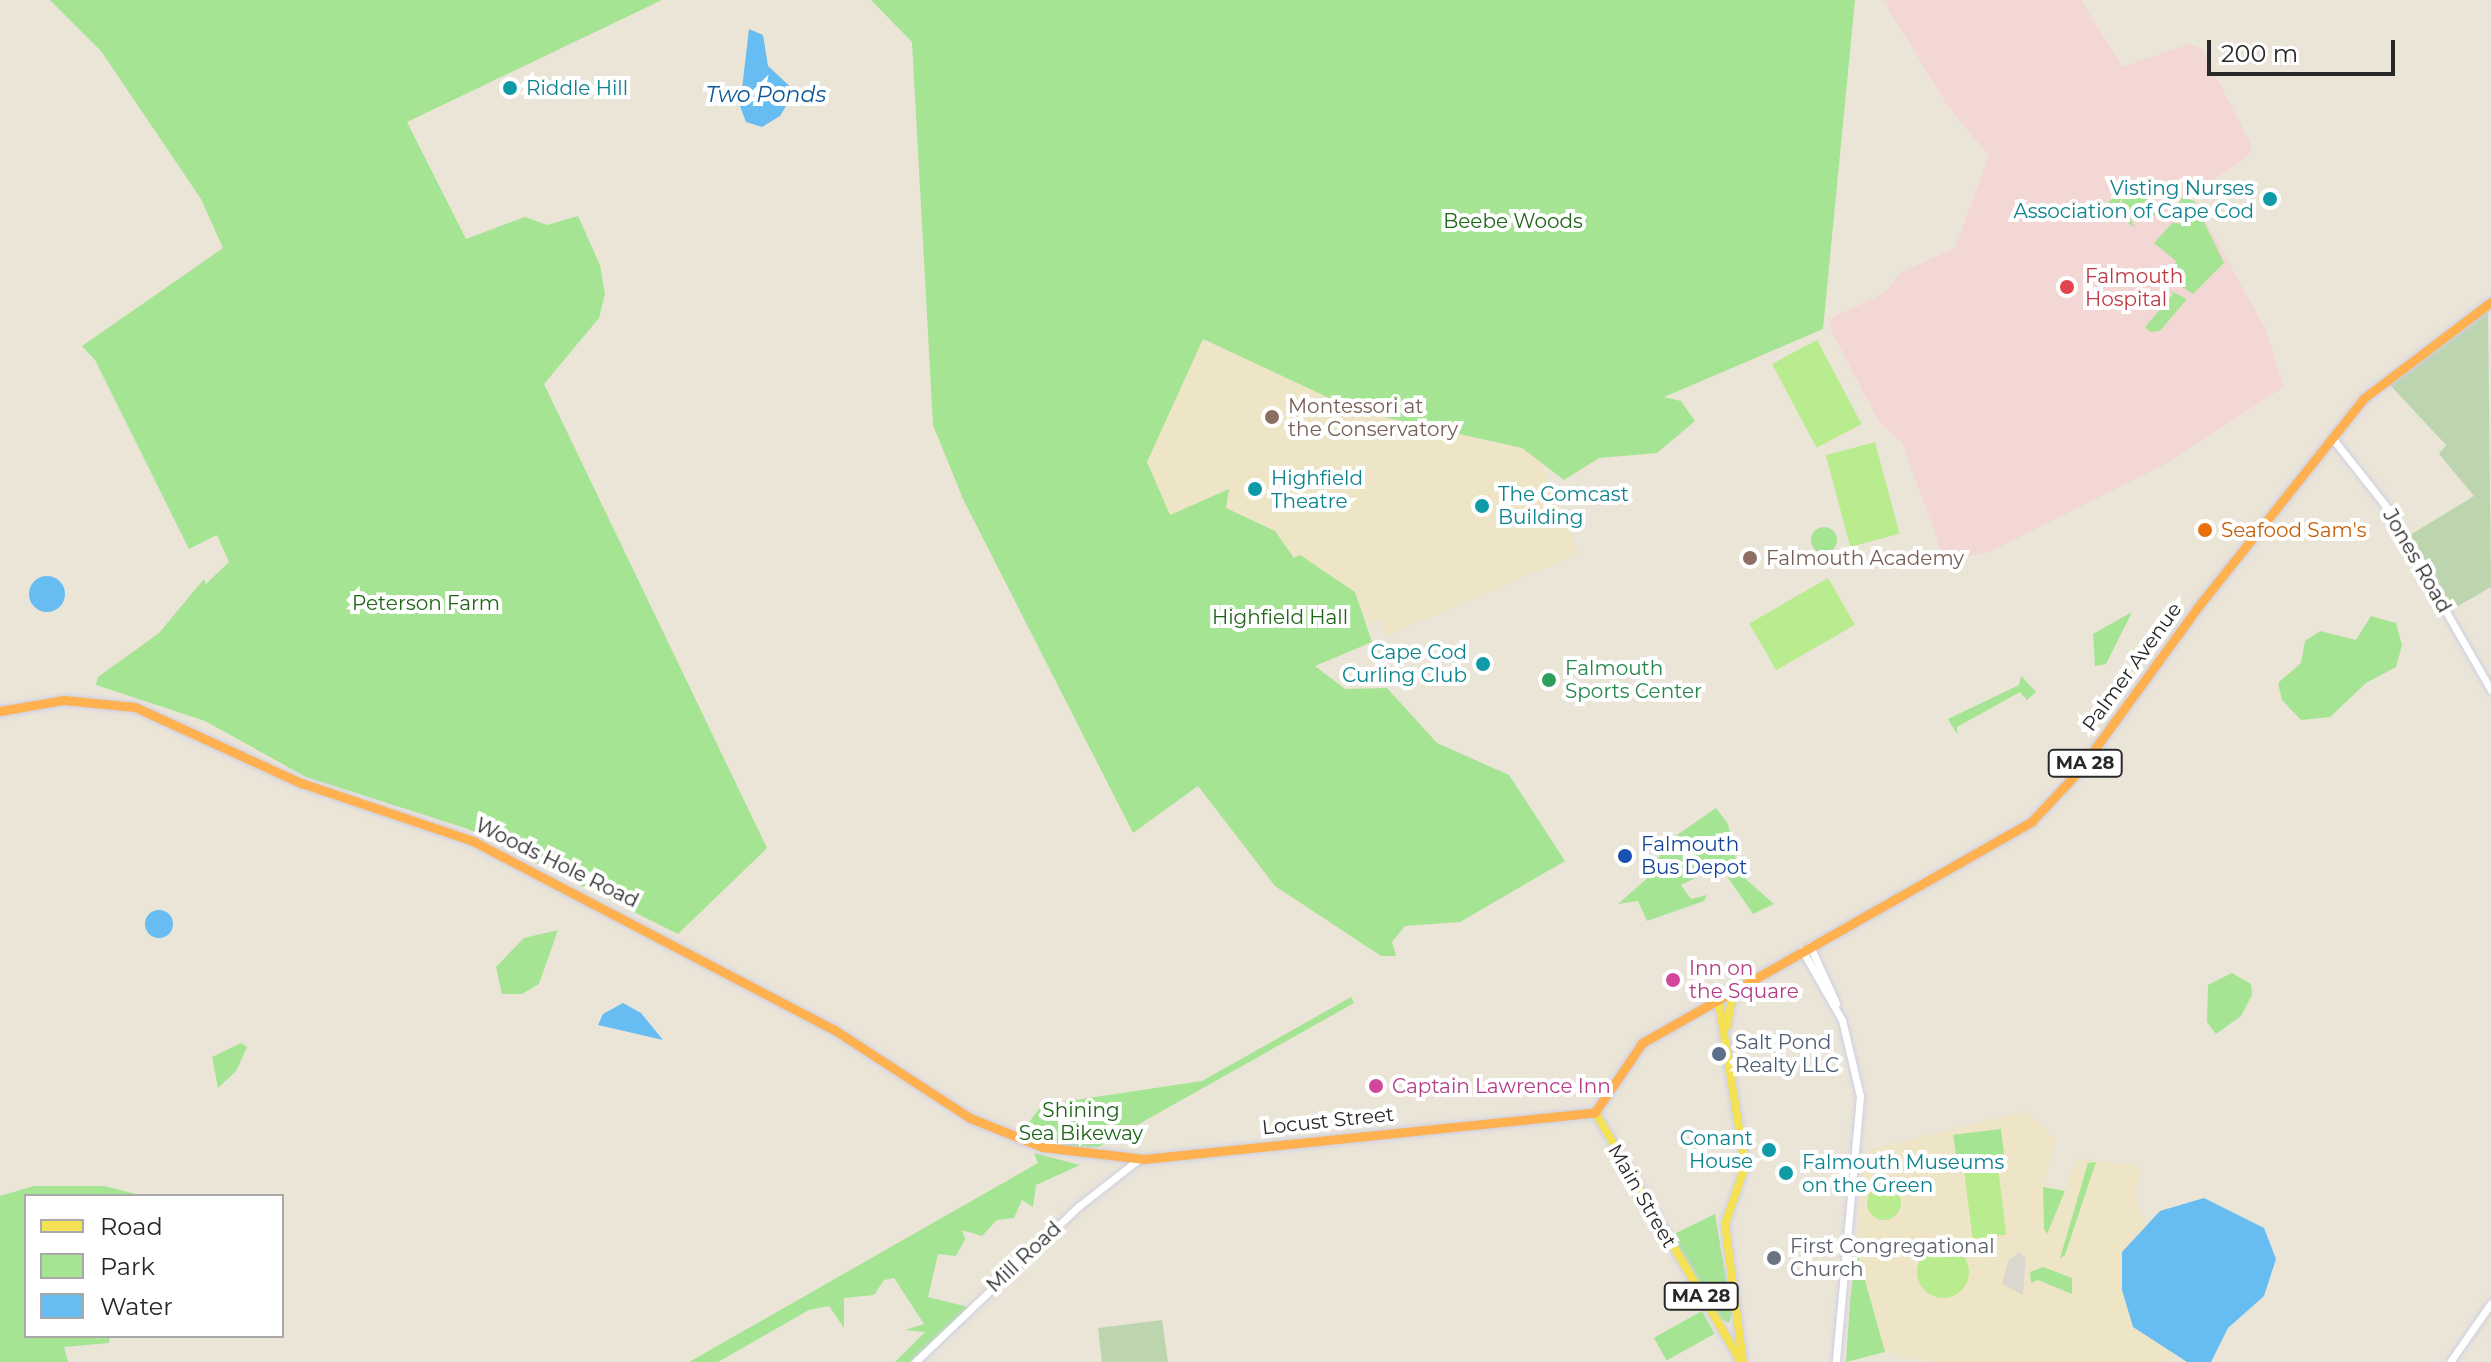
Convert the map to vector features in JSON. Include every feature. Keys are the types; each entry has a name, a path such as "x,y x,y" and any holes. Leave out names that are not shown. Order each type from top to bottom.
{"highway":[{"name":"Palmer Avenue","path":"1734,988 1984,853 2039,814 2380,381 2491,302"},
{"name":"Woods Hole Road","path":"0,711 64,700 135,707 301,783 473,841 833,1029 970,1118 1065,1152"},
{"name":"MA 28","path":"1595,1112 1638,1046 1734,988"},
{"name":"Locust Street","path":"1065,1152 1139,1159 1595,1112"}],"main road":[{"name":"MA 28","path":"1727,1039 1734,988"},
{"name":"MA 28","path":"1718,997 1745,1166 1725,1224 1742,1362"},
{"name":"Main Street","path":"1595,1112 1742,1362"},
{"path":"1727,1339 1735,1313"}],"street":[{"name":"Jones Road","path":"2333,439 2385,505 2491,690"},
{"path":"1806,948 1842,1020 1859,1087 1861,1134 1836,1362"},
{"name":"Mill Road","path":"915,1362 1079,1206 1139,1159"},
{"path":"2450,1362 2491,1303"}],"shaded area":[{"name":"Falmouth Hospital","path":"1883,0 2081,0 2122,67 2189,44 2202,49 2252,146 2249,155 2192,196 2266,330 2284,387 2160,467 1990,552 1945,561 1902,443 1879,422 1829,326 1832,318 1883,294 1902,272 1955,248 1989,156 1947,105"},
{"path":"1203,339 1357,411 1536,452 1579,554 1385,636 1381,620 1368,622 1355,592 1297,560 1275,531 1226,508 1224,495 1170,515 1147,462"},
{"path":"2025,1111 2056,1139 2044,1186 2065,1191 2077,1158 2139,1166 2137,1204 2146,1226 2122,1252 2122,1290 2136,1330 2174,1348 2170,1362 1932,1362 1885,1352 1856,1248 1867,1150"},
{"path":"2019,1252 2026,1258 2023,1295 2002,1284 2008,1261"}],"green space":[{"name":"Peterson Farm","path":"50,0 662,0 407,122 466,239 525,217 547,225 578,216 600,265 605,294 599,318 544,384 767,848 678,934 468,829 306,777 205,721 96,685 98,677 159,633 204,579 206,584 229,562 217,535 189,549 95,360 82,346 223,248 201,199 101,51"},
{"name":"Beebe Woods","path":"871,0 1855,0 1823,329 1664,397 1681,401 1695,421 1657,453 1599,458 1564,480 1522,448 1357,411 1203,339 1147,462 1170,515 1229,489 1226,508 1275,531 1294,558 1300,555 1355,592 1372,642 1315,666 1345,689 1387,688 1437,743 1509,775 1565,861 1460,922 1405,926 1392,942 1396,956 1381,956 1275,886 1198,786 1133,833 963,499 933,425 912,42"},
{"path":"2164,182 2167,195 2147,194 2148,203 2156,202 2157,215 2142,219 2136,211 2129,216 2135,228 2120,216 2123,197 2107,222 2097,213 2125,187 2130,192"},
{"path":"2182,197 2194,201 2224,263 2193,294 2168,278 2176,261 2154,243 2172,223 2187,224 2177,208"},
{"path":"2169,290 2187,299 2160,331 2150,332 2145,327 2173,294"},
{"path":"2488,310 2491,587 2453,609 2410,535 2474,496 2439,454 2446,445 2389,384"},
{"path":"1817,340 1862,424 1817,448 1772,364"},
{"path":"1875,442 1900,534 1850,547 1826,455"},
{"path":"1824,527 1834,530 1837,540 1834,550 1824,553 1814,550 1811,540 1814,530"},
{"path":"1828,578 1855,625 1776,670 1749,624"},
{"path":"2132,612 2106,664 2095,666 2093,634"},
{"path":"2371,616 2396,623 2402,645 2396,667 2366,683 2330,717 2301,720 2282,700 2278,683 2301,663 2305,641 2320,631 2356,640"},
{"path":"2021,676 2036,692 2027,700 2020,692 1957,727 1957,734 1948,719 2019,685"},
{"path":"1716,808 1728,824 1739,873 1774,904 1753,914 1720,866 1681,885 1691,899 1707,895 1704,901 1647,921 1638,901 1618,904 1652,874 1664,844"},
{"path":"558,930 539,984 522,994 502,994 496,967 524,938"},
{"path":"2232,973 2251,984 2252,995 2241,1016 2216,1034 2207,1022 2208,985"},
{"name":"Shining Sea Bikeway","path":"1351,997 1354,1003 1098,1147 1078,1149 1021,1133 1042,1105 1202,1081"},
{"path":"241,1043 247,1047 236,1071 218,1088 212,1057"},
{"path":"2001,1129 2005,1163 1958,1169 1953,1135"},
{"path":"1034,1153 1080,1165 1036,1185 1033,1207 1022,1200 1014,1218 997,1220 982,1236 962,1230 965,1239 956,1256 938,1254 928,1297 968,1307 910,1362 895,1362 925,1332 905,1330 924,1324 894,1278 884,1280 874,1295 844,1298 844,1328 829,1306 809,1310 718,1362 689,1362 1038,1163"},
{"path":"2096,1162 2065,1255 2060,1258 2088,1163"},
{"path":"1998,1167 2006,1234 1973,1239 1964,1171"},
{"path":"34,1186 104,1186 136,1194 24,1194 24,1338 110,1338 109,1343 64,1347 68,1362 0,1362 0,1196"},
{"path":"1884,1186 1896,1191 1901,1203 1896,1215 1884,1220 1872,1215 1867,1203 1872,1191"},
{"path":"2043,1187 2065,1191 2047,1234 2044,1229"},
{"path":"1715,1214 1732,1314 1729,1323 1718,1318 1670,1236"},
{"path":"1943,1246 1961,1254 1969,1272 1961,1290 1943,1298 1925,1290 1917,1272 1925,1254"},
{"path":"1856,1248 1885,1352 1846,1362 1850,1302"},
{"path":"2043,1267 2072,1278 2072,1294 2038,1280 2031,1283 2030,1272"},
{"path":"1702,1311 1715,1334 1667,1360 1654,1338"},
{"path":"1162,1320 1168,1362 1102,1362 1098,1328"}],"water":[{"name":"Two Ponds","path":"749,29 763,35 768,66 795,91 780,116 762,127 746,122 740,106"},
{"path":"47,576 60,581 65,594 60,607 47,612 34,607 29,594 34,581"},
{"path":"159,910 169,914 173,924 169,934 159,938 149,934 145,924 149,914"},
{"path":"623,1003 641,1013 663,1040 598,1025 603,1014"},
{"path":"2204,1198 2264,1228 2276,1259 2264,1296 2228,1328 2211,1362 2187,1362 2133,1327 2122,1290 2122,1252 2160,1211"}],"place":[{"name":"Riddle Hill","path":"510,88"},
{"name":"Visting Nurses Association of Cape Cod","path":"2270,199"},
{"name":"Falmouth Hospital","path":"2067,287"},
{"name":"Montessori at the Conservatory","path":"1272,417"},
{"name":"Highfield Theatre","path":"1255,489"},
{"name":"The Comcast Building","path":"1482,506"},
{"name":"Seafood Sam's","path":"2205,530"},
{"name":"Falmouth Academy","path":"1750,558"},
{"name":"Cape Cod Curling Club","path":"1483,664"},
{"name":"Falmouth Sports Center","path":"1549,680"},
{"name":"Falmouth Bus Depot","path":"1625,856"},
{"name":"Inn on the Square","path":"1673,980"},
{"name":"Salt Pond Realty LLC","path":"1719,1054"},
{"name":"Captain Lawrence Inn","path":"1376,1086"},
{"name":"Conant House","path":"1769,1150"},
{"name":"Falmouth Museums on the Green","path":"1786,1173"},
{"name":"First Congregational Church","path":"1774,1258"}],"park label":[{"name":"Highfield Hall","path":"1280,617"}]}
